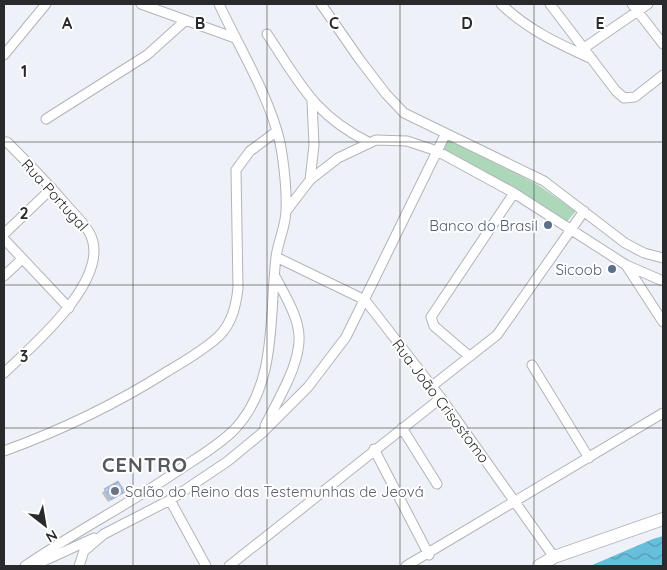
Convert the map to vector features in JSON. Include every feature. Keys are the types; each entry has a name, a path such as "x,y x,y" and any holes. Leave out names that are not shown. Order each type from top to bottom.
{"street":[{"path":"4,55 46,4"},
{"path":"140,4 235,38"},
{"path":"26,566 60,542 155,487 212,448 234,429 252,406 261,385 267,359 276,276 276,257 286,210 277,131 268,105 219,4"},
{"path":"321,4 396,106 417,121 544,181 625,243 644,253 663,258"},
{"path":"501,4 513,15 549,40 594,60"},
{"path":"550,4 616,91 624,98 635,97 663,75"},
{"path":"584,48 635,7 648,4"},
{"path":"635,7 663,44"},
{"path":"46,120 147,55 186,20"},
{"path":"268,34 312,101 343,129 368,142"},
{"path":"310,180 314,145 312,101"},
{"path":"4,451 40,438 92,414 155,380 195,355 219,336 231,320 236,307 238,288 236,170 250,151 277,131"},
{"path":"32,566 104,534 170,500 228,461 262,433 308,387 346,337 445,134"},
{"path":"286,210 310,180 327,164 368,142 376,140 407,141 437,151 514,193 626,265 663,281"},
{"name":"Rua Portugal","path":"4,142 8,142 52,188 87,229 94,245 92,261 84,284 69,308 4,374"},
{"path":"4,234 52,188"},
{"path":"469,356 432,321 434,311 514,193"},
{"path":"432,386 497,335 584,211"},
{"path":"4,239 21,260 69,308"},
{"path":"276,257 364,300"},
{"path":"4,276 21,260"},
{"path":"626,265 663,322"},
{"path":"262,433 295,360 300,340 298,326 276,276"},
{"name":"Rua João Crisostomo","path":"364,300 441,398 554,557"},
{"path":"532,365 589,458"},
{"path":"229,566 374,449 441,398"},
{"path":"406,566 429,555 663,413"},
{"path":"402,428 437,484"},
{"path":"374,449 429,555"},
{"path":"170,500 206,566"},
{"path":"539,566 554,557 663,518"},
{"path":"79,566 84,551 104,534"}],"green space":[{"path":"448,138 538,185 576,211 566,223 443,151"}],"water":[{"path":"663,536 663,566 590,566 653,539"}],"building":[{"name":"Salão do Reino das Testemunhas de Jeová","path":"118,481 125,492 111,500 104,489"}],"place":[{"name":"Banco do Brasil","path":"548,225"},
{"name":"Sicoob","path":"612,269"},
{"name":"Salão do Reino das Testemunhas de Jeová","path":"115,491"}],"district":[{"name":"CENTRO","path":"145,464"}]}
